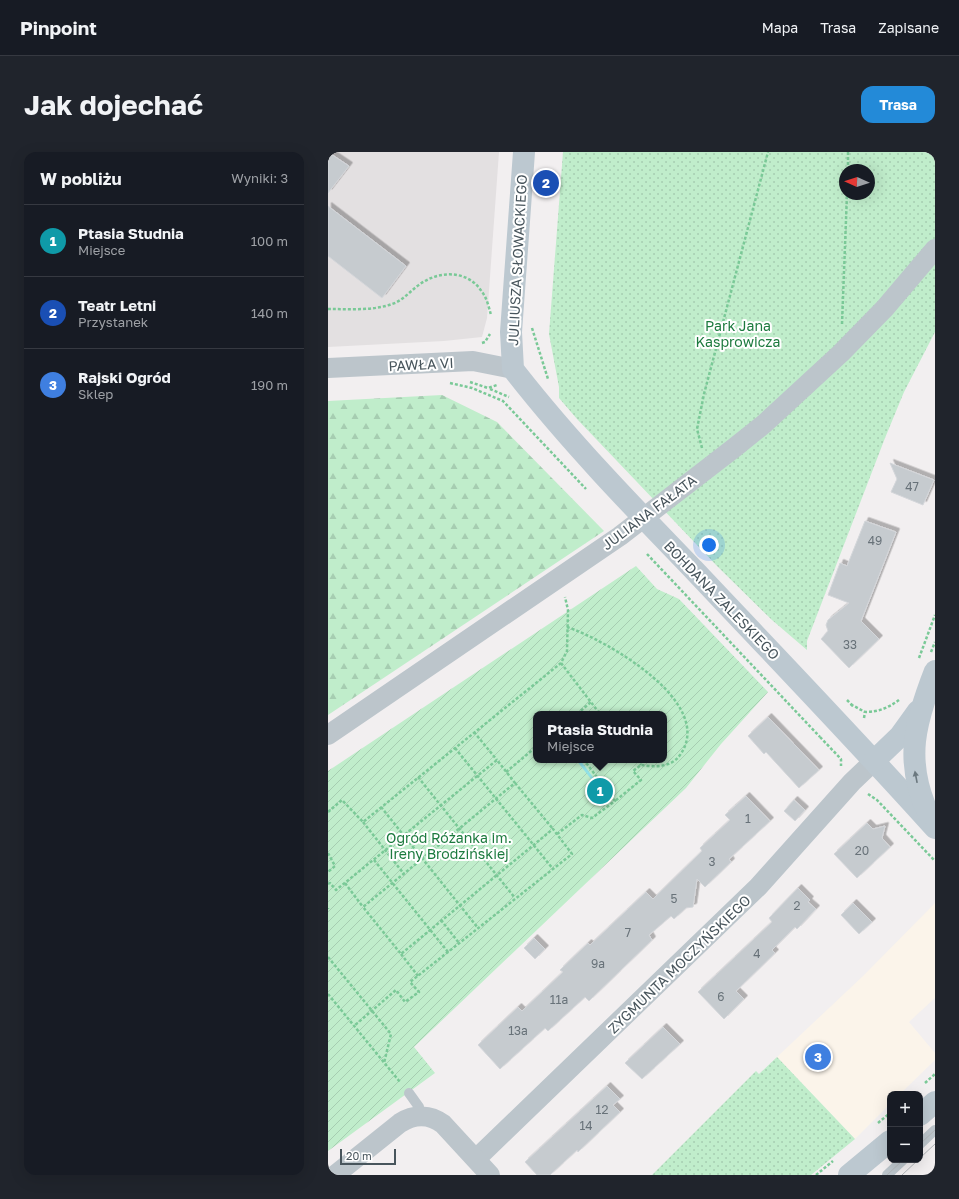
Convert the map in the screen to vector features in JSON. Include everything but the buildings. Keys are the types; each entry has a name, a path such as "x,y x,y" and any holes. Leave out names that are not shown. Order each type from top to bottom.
{"street":[{"name":"JULIUSZA SŁOWACKIEGO","path":"513,369 511,325 524,152"},
{"name":"JULIANA FAŁATA","path":"328,735 626,531 764,424 841,353 885,308 935,248"},
{"name":"PAWŁA VI","path":"328,368 473,361 513,369"},
{"name":"BOHDANA ZALESKIEGO","path":"513,369 549,415 935,828"},
{"path":"926,666 923,702 915,732 914,767 921,796 935,828"},
{"path":"874,761 906,728 923,702"},
{"name":"ZYGMUNTA MOCZYŃSKIEGO","path":"476,1159 758,887 852,782 874,761"},
{"path":"923,1112 935,1102"},
{"path":"334,1175 400,1123 410,1118 420,1116 430,1117 440,1122 490,1175"},
{"path":"854,1172 887,1144"}],"lane":[{"path":"409,1093 419,1107 420,1116"},
{"path":"923,1141 935,1130"},
{"path":"887,1175 900,1163"}],"path":[{"path":"707,469 697,428 768,152"},
{"path":"848,152 848,164"},
{"path":"841,353 847,200"},
{"path":"328,309 373,308 393,304 424,281 440,274 457,274 471,281 482,292 493,318"},
{"path":"444,382 472,388 503,401 588,491"},
{"path":"626,531 840,759 843,774"},
{"path":"363,822 561,663 567,651 568,610"},
{"path":"926,666 935,616"},
{"path":"557,834 582,815 592,818 641,780 634,771 641,765 653,767 664,765 677,759 683,751 687,736 686,725 680,708 667,691 641,667 623,654 567,627"},
{"path":"561,663 598,711"},
{"path":"847,711 852,705 865,712 875,712 902,699"},
{"path":"580,711 591,702"},
{"path":"864,718 865,712"},
{"path":"354,1026 396,990 405,1002 419,992 410,982 572,854 474,732"},
{"path":"820,738 824,734"},
{"path":"455,748 553,868"},
{"path":"506,772 533,750"},
{"path":"329,883 336,890 497,760"},
{"path":"586,763 615,801"},
{"path":"418,777 515,898"},
{"path":"363,907 515,783"},
{"path":"864,791 877,800 935,861"},
{"path":"328,812 342,800 363,822 404,874"},
{"path":"381,807 478,928"},
{"path":"400,954 553,829"},
{"path":"328,853 336,866 328,872"},
{"path":"374,860 448,952"},
{"path":"345,883 418,976"},
{"path":"441,920 459,943"},
{"path":"328,957 391,1034 384,1063"},
{"path":"328,994 409,1093"}],"shaded area":[{"path":"328,152 499,152 487,318 482,337 444,341 328,347"},
{"path":"935,903 935,998 909,1022 935,1053 935,1060 903,1091 887,1091 887,1107 855,1139 777,1057 864,975"}],"green space":[{"name":"Park Jana Kasprowicza","path":"563,152 935,152 935,332 904,392 885,438 807,641 807,650 772,620 717,566 577,419 559,398 559,387 549,334"},
{"path":"442,395 497,422 604,531 328,715 328,401"},
{"name":"Ogród Różanka im. Ireny Brodzińskiej","path":"636,566 657,589 679,599 768,692 721,744 686,788 414,1047 435,1073 328,1151 328,771"},
{"path":"777,1057 855,1139 811,1175 652,1175 756,1071 759,1074"}],"water":[{"path":"578,763 582,763 605,793 603,794"}],"tram line":[{"path":"923,1141 935,1130"},
{"path":"923,1155 935,1144"},
{"path":"887,1175 900,1163"},
{"path":"902,1175 915,1163"}],"place":[{"name":"Teatr Letni","path":"546,183"},
{"name":"Ptasia Studnia","path":"600,791"},
{"name":"Rajski Ogród","path":"818,1057"}]}
